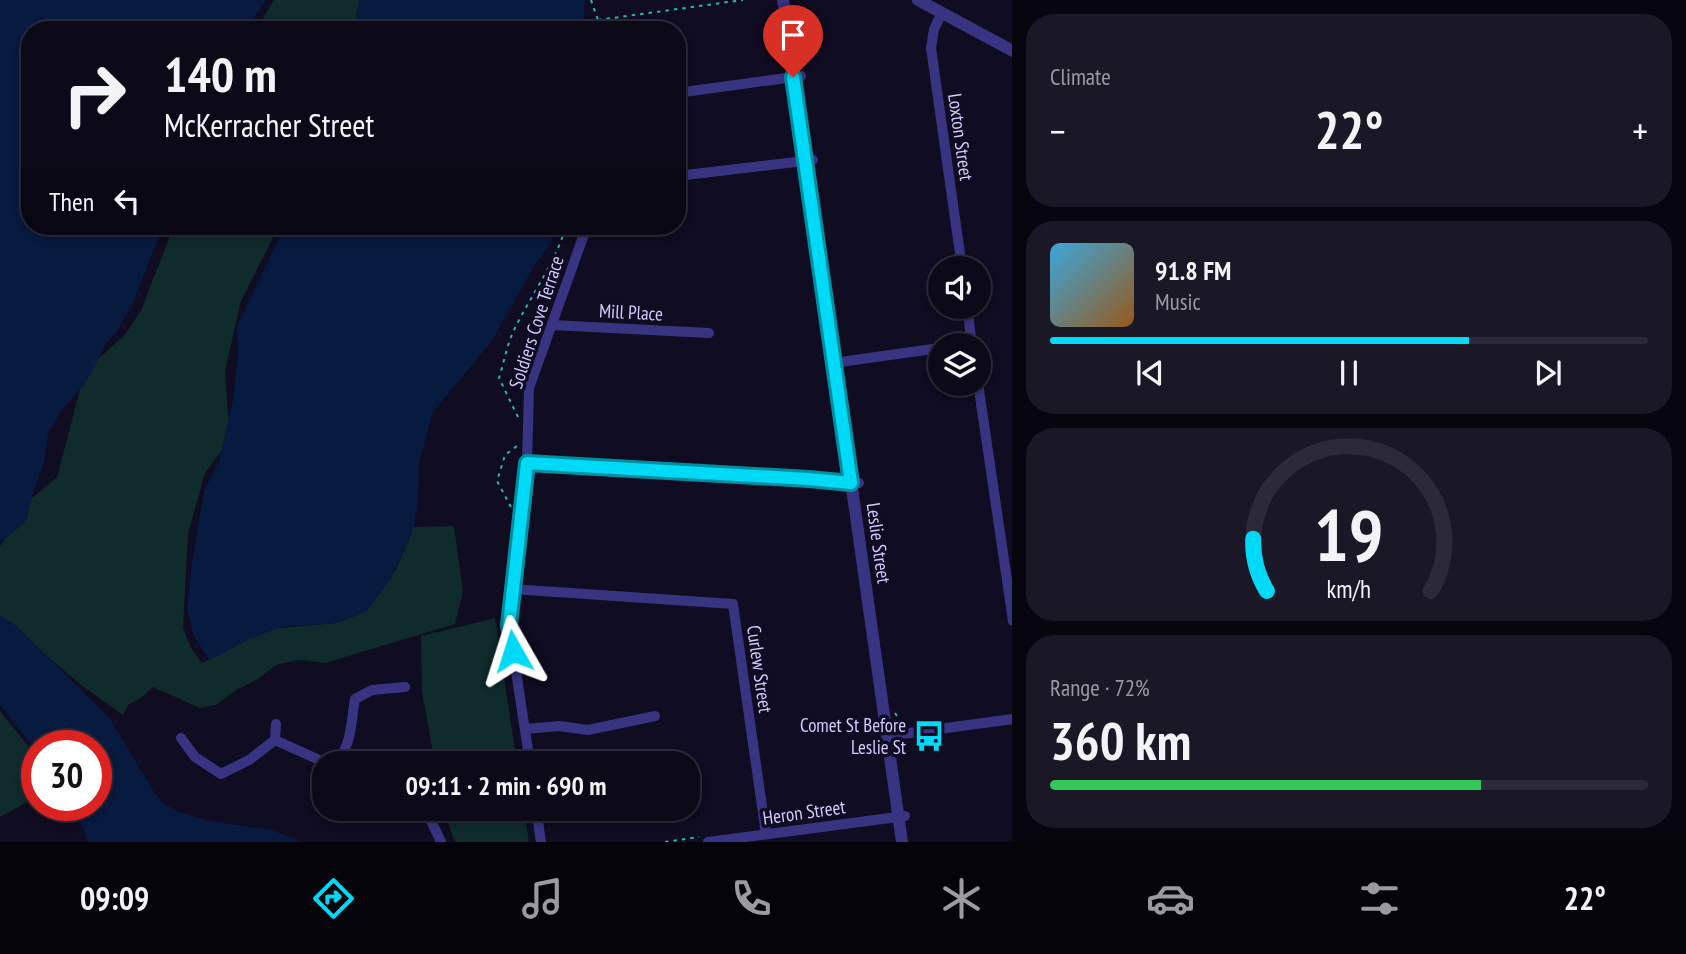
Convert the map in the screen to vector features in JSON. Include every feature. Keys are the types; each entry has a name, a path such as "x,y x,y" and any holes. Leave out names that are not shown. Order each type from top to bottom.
{"street":[{"name":"Leslie Street","path":"783,0 797,77 890,736 902,816 909,842"},
{"name":"Leslie Street","path":"790,0 797,77"},
{"path":"918,0 1012,51"},
{"name":"Loxton Street","path":"943,13 934,29 931,48 959,256"},
{"path":"686,92 797,77"},
{"path":"686,175 809,161"},
{"name":"Soldiers Cove Terrace","path":"528,751 509,625 527,463 529,388 584,235"},
{"name":"Mill Place","path":"552,325 709,333"},
{"path":"837,362 928,350"},
{"path":"980,396 1012,621"},
{"path":"527,463 855,483"},
{"name":"Curlew Street","path":"512,589 733,604 766,834"},
{"path":"344,751 348,743 355,699 372,690 405,687"},
{"path":"525,729 559,726 588,730 655,716"},
{"path":"890,736 1012,719"},
{"path":"181,738 195,757 221,774 249,760 275,740 276,724"},
{"path":"275,740 312,757"},
{"name":"Leslie Street","path":"902,816 902,842"},
{"name":"Heron Street","path":"707,839 902,816"},
{"path":"431,821 441,842"},
{"path":"538,821 541,842"}],"path":[{"path":"591,0 598,20 743,0"},
{"path":"665,842 707,839"}],"green space":[{"path":"274,0 361,0 355,21 261,21"},
{"path":"170,235 274,235 241,301 225,371 230,439 205,473 188,534 183,628 191,648 202,663 268,629 336,623 357,615 396,569 414,527 454,526 463,592 455,624 325,663 298,660 276,665 216,705 200,708 153,687 128,705 123,715 81,685 0,616 0,546 31,499 57,477 80,390 97,360 125,335 141,310"},
{"path":"495,618 515,751 433,751 422,692 421,636"},
{"path":"0,711 21,737 21,806 0,817"},
{"path":"447,821 526,821 529,842 455,842"}],"water":[{"path":"0,0 266,0 251,21 21,21 21,235 161,235 133,303 117,332 107,342 84,385 64,407 48,433 45,459 26,522 0,542"},
{"path":"359,0 585,0 584,21 355,21"},
{"path":"281,235 553,235 551,243 536,263 492,341 433,412 419,463 414,527 391,578 367,611 336,623 281,627 245,641 210,660 194,637 187,608 204,491 219,461 233,401 238,354 237,326"},
{"path":"0,615 19,628 111,720 163,803 178,812 211,821 272,830 302,842 88,842 80,821 112,821 112,730 21,732 0,705"}],"place":[{"name":"Comet St Before Leslie St","path":"929,736"}],"route":[{"path":"513,651 509,625 527,463 851,483 793,77"}]}
